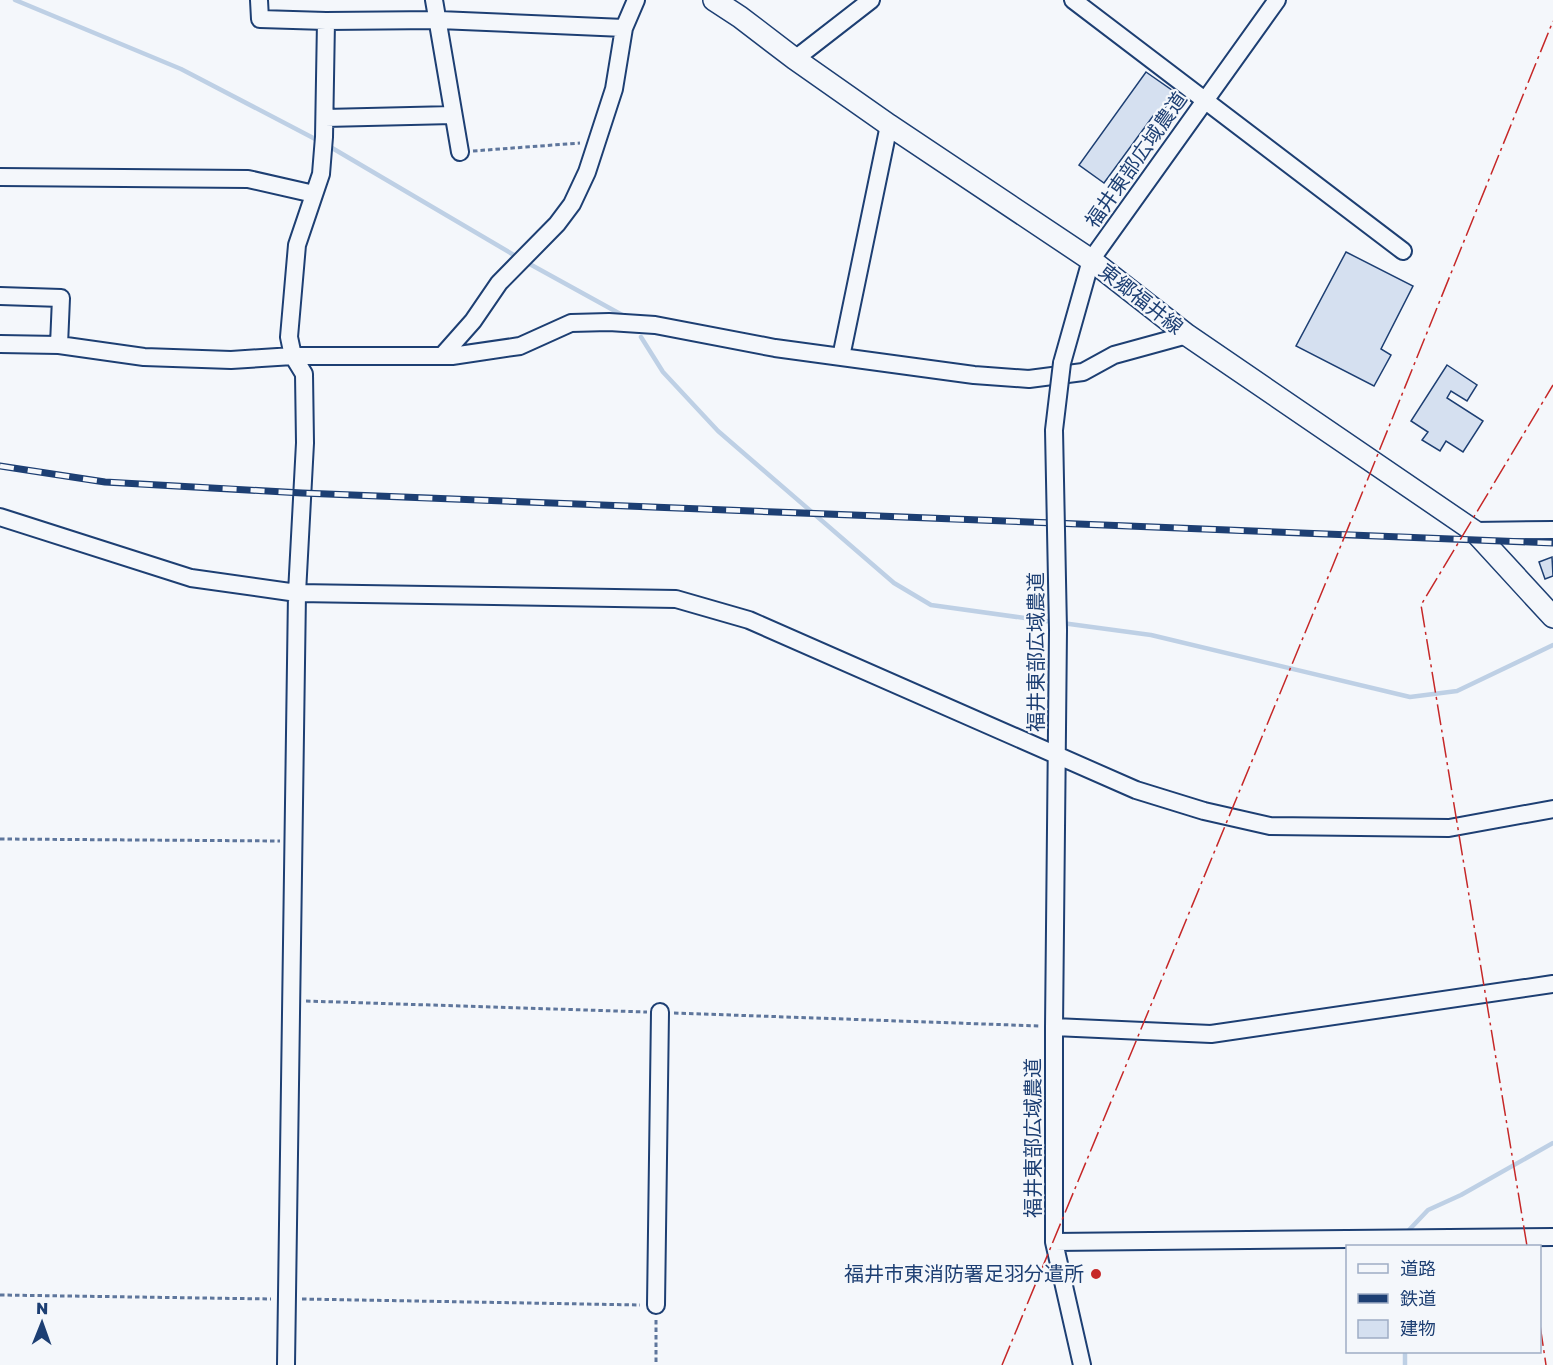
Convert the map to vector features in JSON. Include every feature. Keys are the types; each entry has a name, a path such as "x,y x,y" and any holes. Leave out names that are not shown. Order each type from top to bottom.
{"main road":[{"name":"東郷福井線","path":"714,0 889,125 1091,260 1187,335 1474,531 1553,617"}],"street":[{"path":"259,0 260,19 439,20 624,28"},
{"path":"434,0 460,152"},
{"path":"442,356 473,321 499,283 557,224 572,204 587,172 614,89 624,28 636,0"},
{"path":"795,59 871,0"},
{"path":"1073,0 1403,251"},
{"name":"福井東部広域農道","path":"1082,1365 1054,1242 1058,630 1054,430 1062,363 1091,260 1277,0"},
{"path":"286,1365 297,593 304,443 303,374 293,356 289,337 297,245 321,174 325,117 326,21"},
{"path":"325,117 453,114"},
{"path":"841,357 889,125"},
{"path":"0,177 248,178 314,194"},
{"path":"0,296 61,298 59,345"},
{"path":"0,344 59,345 144,357 231,360 293,356 442,356 520,346 571,323 609,322 655,325 775,348 841,357 974,375 1029,379 1083,372 1114,355 1187,335"},
{"path":"0,517 191,578 297,593 676,599 749,620 1136,790 1204,811 1270,826 1449,828 1553,809"},
{"path":"1474,531 1553,530"},
{"path":"1054,1027 1211,1034 1553,984"},
{"path":"656,1305 660,1012"},
{"path":"1054,1242 1553,1237"}],"path":[{"path":"460,152 596,142"},
{"path":"0,839 293,841"},
{"path":"0,1296 656,1305 656,1365"}],"building":[{"path":"1146,72 1176,93 1156,120 1153,116 1104,183 1079,165"},
{"path":"1346,252 1413,286 1381,349 1391,355 1374,386 1296,346"},
{"path":"1447,365 1477,385 1467,401 1451,391 1447,398 1483,421 1463,452 1446,441 1440,451 1422,440 1428,432 1411,421"},
{"path":"1552,557 1553,576 1545,579 1539,562"}],"waterway":[{"path":"15,0 181,69 319,141"},
{"path":"327,145 519,258"},
{"path":"526,262 624,316"},
{"path":"641,337 663,372 718,431 894,583 931,605 1053,622"},
{"path":"1062,623 1151,635 1410,697 1457,691 1553,645"},
{"path":"1409,1230 1428,1210 1461,1195 1553,1143"},
{"path":"1405,1353 1405,1365"}],"railway":[{"path":"0,466 105,482 302,493 1553,543"}],"power":[{"path":"1002,1365 1331,570 1553,21"},
{"path":"1527,1245 1421,605 1553,385"},
{"path":"1541,1332 1546,1365"}],"place":[{"name":"福井市東消防署足羽分遣所","path":"1096,1274"}]}
